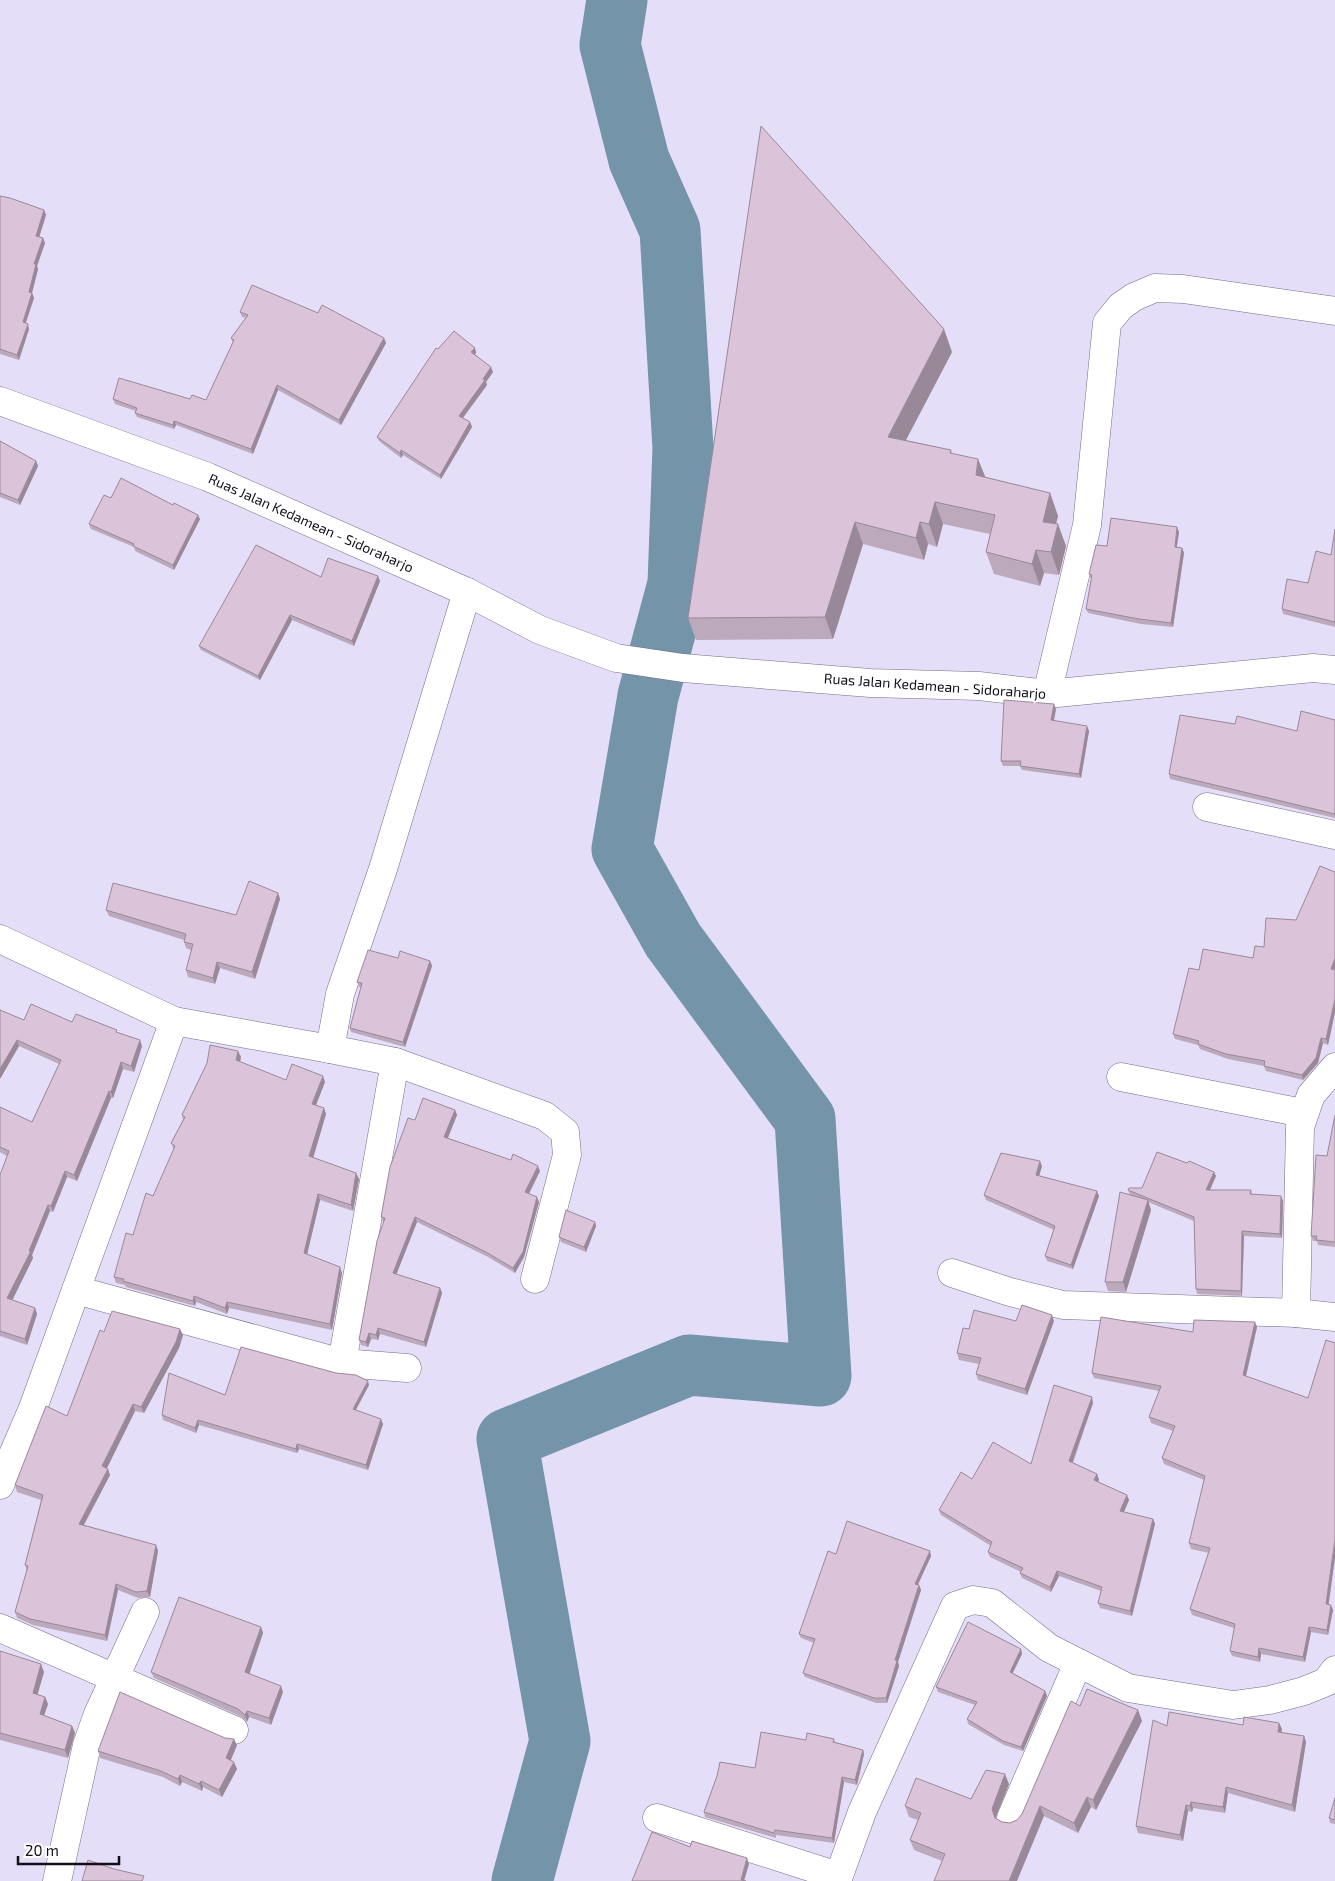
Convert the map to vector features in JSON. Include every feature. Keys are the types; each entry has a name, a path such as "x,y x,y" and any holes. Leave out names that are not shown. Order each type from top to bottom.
{"street":[{"path":"1047,694 1087,525 1107,323 1128,301 1155,288 1183,289 1335,311"},
{"name":"Ruas Jalan Kedamean - Sidoraharjo","path":"0,401 208,477 468,592 540,630 616,658 684,668 870,683 979,686 1047,694 1313,668 1335,670"},
{"path":"330,1049 340,994 383,869 468,592"},
{"path":"1207,807 1335,835"},
{"path":"0,939 174,1020 395,1062 545,1116 565,1132 568,1155 535,1279"},
{"path":"0,1485 33,1408 174,1020"},
{"path":"342,1363 395,1062"},
{"path":"1296,1313 1300,1126 1303,1113 1311,1096 1335,1067"},
{"path":"1121,1077 1303,1113"},
{"path":"952,1273 1010,1292 1063,1305 1296,1313 1335,1317"},
{"path":"76,1290 342,1363 408,1368"},
{"path":"656,1818 837,1879 862,1812 954,1606 973,1600 992,1603 1049,1648 1128,1688 1233,1705 1270,1700 1304,1692 1326,1682 1335,1670"},
{"path":"57,1881 87,1745 98,1714 145,1612"},
{"path":"0,1628 115,1676 234,1730"},
{"path":"1011,1818 1078,1664"}],"building":[{"path":"761,126 944,329 888,437 951,450 950,453 978,459 976,475 1050,493 1043,522 1058,524 1051,552 1036,550 1032,564 986,552 995,515 935,502 929,524 920,522 916,538 855,522 825,617 688,618"},
{"path":"0,196 44,210 36,236 43,238 34,264 36,264 29,292 32,293 23,322 28,324 17,355 0,349"},
{"path":"252,285 318,313 322,305 384,338 339,420 277,385 251,449 174,421 173,425 135,413 137,408 113,399 119,378 190,399 192,395 206,400 234,340 231,338 248,315 240,312"},
{"path":"454,331 475,348 471,352 491,367 483,379 485,380 459,416 470,422 440,475 401,450 400,453 377,437 436,348 438,349"},
{"path":"0,441 36,461 18,500 0,493"},
{"path":"121,478 173,505 174,503 198,515 173,565 133,546 134,544 89,524 104,495 111,498"},
{"path":"1111,518 1177,527 1175,547 1182,548 1171,623 1086,609 1092,575 1089,574 1096,545 1107,546"},
{"path":"1335,529 1335,622 1282,609 1287,579 1308,583 1316,551 1331,555"},
{"path":"256,545 321,577 328,558 378,576 352,641 290,615 258,676 199,646"},
{"path":"1004,700 1054,704 1051,720 1087,726 1079,774 1020,766 1021,761 1001,761"},
{"path":"1301,711 1335,720 1335,814 1169,774 1180,715 1235,724 1237,716 1297,731"},
{"path":"1320,866 1335,872 1335,958 1331,969 1335,970 1335,999 1326,1039 1321,1038 1316,1058 1302,1075 1264,1066 1265,1061 1226,1054 1198,1044 1199,1041 1173,1034 1189,968 1199,970 1203,949 1253,958 1255,946 1264,947 1266,918 1296,920"},
{"path":"249,881 278,893 252,972 217,962 213,978 186,970 193,944 184,942 186,934 106,910 113,883 236,915"},
{"path":"368,950 398,958 400,951 430,961 403,1042 350,1028 362,983 357,982"},
{"path":"31,1004 72,1022 76,1014 117,1030 116,1032 140,1040 131,1066 121,1062 111,1092 109,1091 74,1175 65,1171 51,1206 48,1205 29,1251 31,1251 7,1298 35,1308 25,1339 0,1331 0,1175 9,1151 0,1147 0,1107 32,1122 61,1060 17,1040 0,1069 0,1010 24,1020"},
{"path":"210,1045 238,1051 236,1060 286,1080 292,1064 323,1076 312,1104 324,1108 309,1156 356,1173 351,1205 318,1194 304,1253 340,1267 330,1324 227,1302 225,1308 194,1296 193,1301 114,1277 126,1233 133,1235 146,1193 153,1196 175,1146 171,1143 185,1117 182,1115 207,1063"},
{"path":"423,1098 455,1110 444,1137 511,1160 513,1154 538,1166 525,1192 537,1197 523,1252 513,1268 486,1252 415,1217 393,1273 440,1288 424,1342 378,1328 376,1335 369,1333 366,1342 359,1340 377,1241 385,1218 381,1217 390,1167 408,1118 415,1120"},
{"path":"1335,1115 1335,1242 1316,1240 1317,1236 1311,1236 1316,1155 1327,1156"},
{"path":"1157,1152 1187,1163 1189,1161 1214,1172 1206,1190 1251,1190 1250,1194 1281,1196 1280,1234 1242,1231 1241,1291 1196,1289 1194,1217 1128,1190 1129,1188 1142,1188"},
{"path":"1001,1153 1040,1161 1036,1175 1097,1191 1071,1265 1045,1256 1055,1226 984,1195"},
{"path":"1120,1192 1148,1200 1123,1282 1105,1282"},
{"path":"566,1210 595,1222 584,1247 559,1237"},
{"path":"1022,1305 1052,1315 1025,1389 976,1374 981,1358 957,1353 963,1328 969,1329 974,1310 1016,1321"},
{"path":"112,1311 180,1329 176,1342 141,1407 133,1404 102,1466 108,1469 79,1524 156,1545 147,1591 136,1592 116,1584 105,1635 30,1619 15,1612 28,1566 25,1565 43,1495 15,1485 46,1406 67,1416 100,1330 104,1332"},
{"path":"1101,1317 1193,1332 1194,1320 1255,1322 1243,1375 1308,1398 1326,1340 1335,1343 1335,1539 1326,1604 1331,1605 1327,1630 1309,1627 1303,1657 1259,1648 1258,1657 1230,1651 1235,1624 1190,1609 1210,1548 1189,1543 1205,1476 1162,1458 1175,1426 1149,1417 1161,1386 1092,1373"},
{"path":"241,1347 336,1373 356,1375 368,1381 353,1409 381,1419 366,1465 297,1444 296,1449 198,1420 195,1428 162,1415 169,1373 225,1395"},
{"path":"1054,1385 1092,1397 1069,1461 1097,1474 1094,1480 1127,1495 1120,1511 1153,1519 1130,1611 1098,1603 1102,1587 1057,1571 1050,1587 1020,1573 1023,1568 988,1552 992,1542 939,1510 961,1472 972,1479 993,1442 1031,1464"},
{"path":"847,1521 930,1551 915,1584 919,1585 895,1660 897,1661 886,1698 874,1698 803,1673 815,1639 799,1634 828,1551 836,1554"},
{"path":"179,1597 261,1627 245,1672 281,1686 269,1718 247,1711 245,1715 238,1709 151,1672"},
{"path":"968,1622 1021,1649 1010,1672 1045,1691 1021,1747 1003,1741 967,1719 977,1702 936,1687"},
{"path":"0,1651 41,1664 33,1693 45,1697 40,1714 72,1726 65,1750 0,1733"},
{"path":"1087,1689 1138,1710 1093,1800 1087,1797 1074,1823 1040,1806 1009,1881 934,1881 945,1854 910,1840 921,1813 905,1806 916,1778 971,1799 986,1770 1005,1774 992,1809 995,1818 1002,1822 1010,1823 1017,1820 1022,1814 1071,1701 1080,1706"},
{"path":"120,1692 225,1738 234,1739 226,1758 234,1762 219,1790 201,1781 199,1784 180,1775 178,1779 161,1771 98,1751"},
{"path":"1169,1712 1243,1725 1244,1717 1279,1723 1278,1732 1304,1736 1292,1805 1226,1787 1223,1807 1191,1802 1190,1806 1186,1805 1180,1835 1136,1826 1153,1720 1167,1726"},
{"path":"761,1732 806,1740 807,1733 834,1739 833,1742 863,1750 855,1780 842,1777 832,1838 775,1830 774,1833 704,1812 720,1762 755,1768"},
{"path":"1335,1798 1335,1820 1329,1818"},
{"path":"652,1832 690,1847 692,1841 747,1858 741,1880 746,1881 632,1881"},
{"path":"88,1860 114,1869 144,1876 142,1881 82,1881"}],"waterway":[{"path":"522,1881 560,1741 507,1439 689,1365 821,1376 805,1119 673,940 622,849 648,696 678,584 683,448 670,230 639,160 610,45 617,0"}]}
